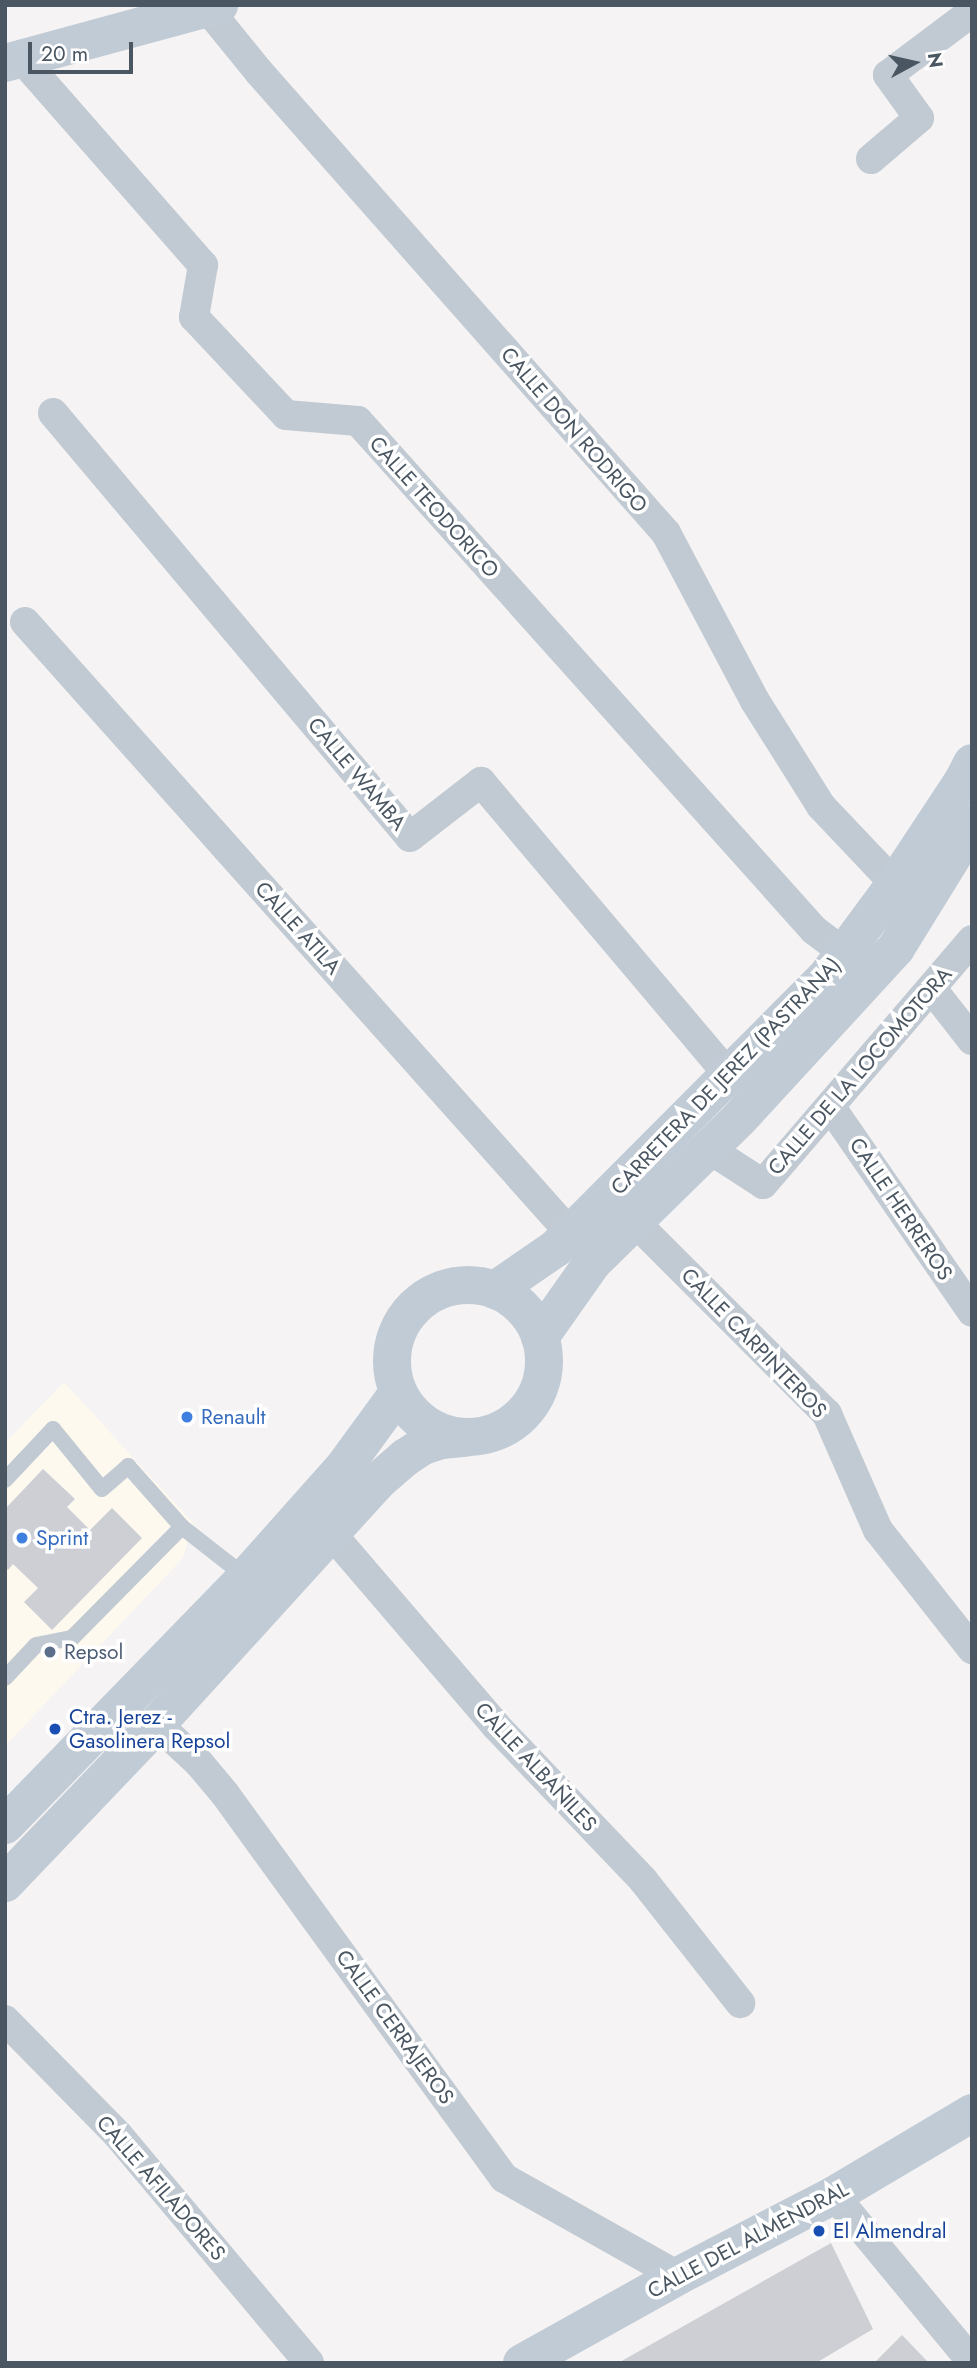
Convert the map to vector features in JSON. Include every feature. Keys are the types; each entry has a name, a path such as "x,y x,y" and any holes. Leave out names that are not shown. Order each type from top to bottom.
{"main road":[{"path":"13,61 213,7"},
{"name":"CARRETERA DE JEREZ (PASTRANA)","path":"495,1290 522,1274 571,1234 827,976 895,884 963,781 972,762"},
{"name":"CARRETERA DE JEREZ (PASTRANA)","path":"540,1337 593,1262 709,1149 896,948 972,825"},
{"path":"5,1883 158,1724 330,1532 406,1457 442,1440 465,1438 489,1435 512,1425 529,1408 540,1386 544,1362 540,1337 527,1314 495,1290 473,1285 450,1286 430,1294 412,1309 399,1327 392,1349 392,1371 398,1393 409,1411 425,1425 444,1434 465,1438"},
{"path":"5,1825 246,1577 344,1467 398,1393"},
{"name":"CALLE DEL ALMENDRAL","path":"522,2363 678,2276 834,2195 972,2113"}],"street":[{"name":"CALLE DON RODRIGO","path":"213,7 259,72 666,533 755,701 821,806 895,884"},
{"path":"871,159 919,118 888,75 972,12"},
{"name":"CALLE TEODORICO","path":"13,61 203,265 194,317 286,415 358,421 814,930 845,953"},
{"name":"CALLE WAMBA","path":"53,413 410,837 481,782 729,1075"},
{"name":"CALLE ATILA","path":"25,622 571,1234"},
{"name":"CALLE DE LA LOCOMOTORA","path":"709,1149 763,1184 972,940"},
{"path":"932,989 972,1040"},
{"name":"CALLE HERREROS","path":"831,1106 972,1312"},
{"name":"CALLE CARPINTEROS","path":"635,1222 827,1414 878,1530 972,1649"},
{"name":"CALLE ALBAÑILES","path":"330,1532 496,1726 643,1880 740,2003"},
{"name":"CALLE CERRAJEROS","path":"158,1724 199,1763 225,1794 504,2178 678,2276"},
{"name":"CALLE AFILADORES","path":"5,2020 118,2135 309,2363"},
{"path":"834,2195 972,2362"}],"lane":[{"path":"5,1480 53,1429 102,1489 128,1466 183,1527 246,1577"},
{"path":"5,1678 36,1645 72,1638 183,1527"}],"shaded area":[{"name":"Repsol","path":"64,1382 193,1523 183,1558 5,1746 5,1443"}],"building":[{"path":"43,1469 75,1499 67,1507 90,1530 112,1508 142,1538 52,1630 24,1602 38,1588 13,1564 8,1570 5,1567 5,1509"},
{"path":"831,2243 873,2329 816,2363 618,2363"},
{"path":"902,2335 929,2363 874,2363"}],"place":[{"name":"Renault","path":"187,1417"},
{"name":"Sprint","path":"22,1538"},
{"name":"Repsol","path":"50,1652"},
{"name":"Ctra. Jerez - Gasolinera Repsol","path":"55,1729"},
{"name":"El Almendral","path":"819,2231"}]}
